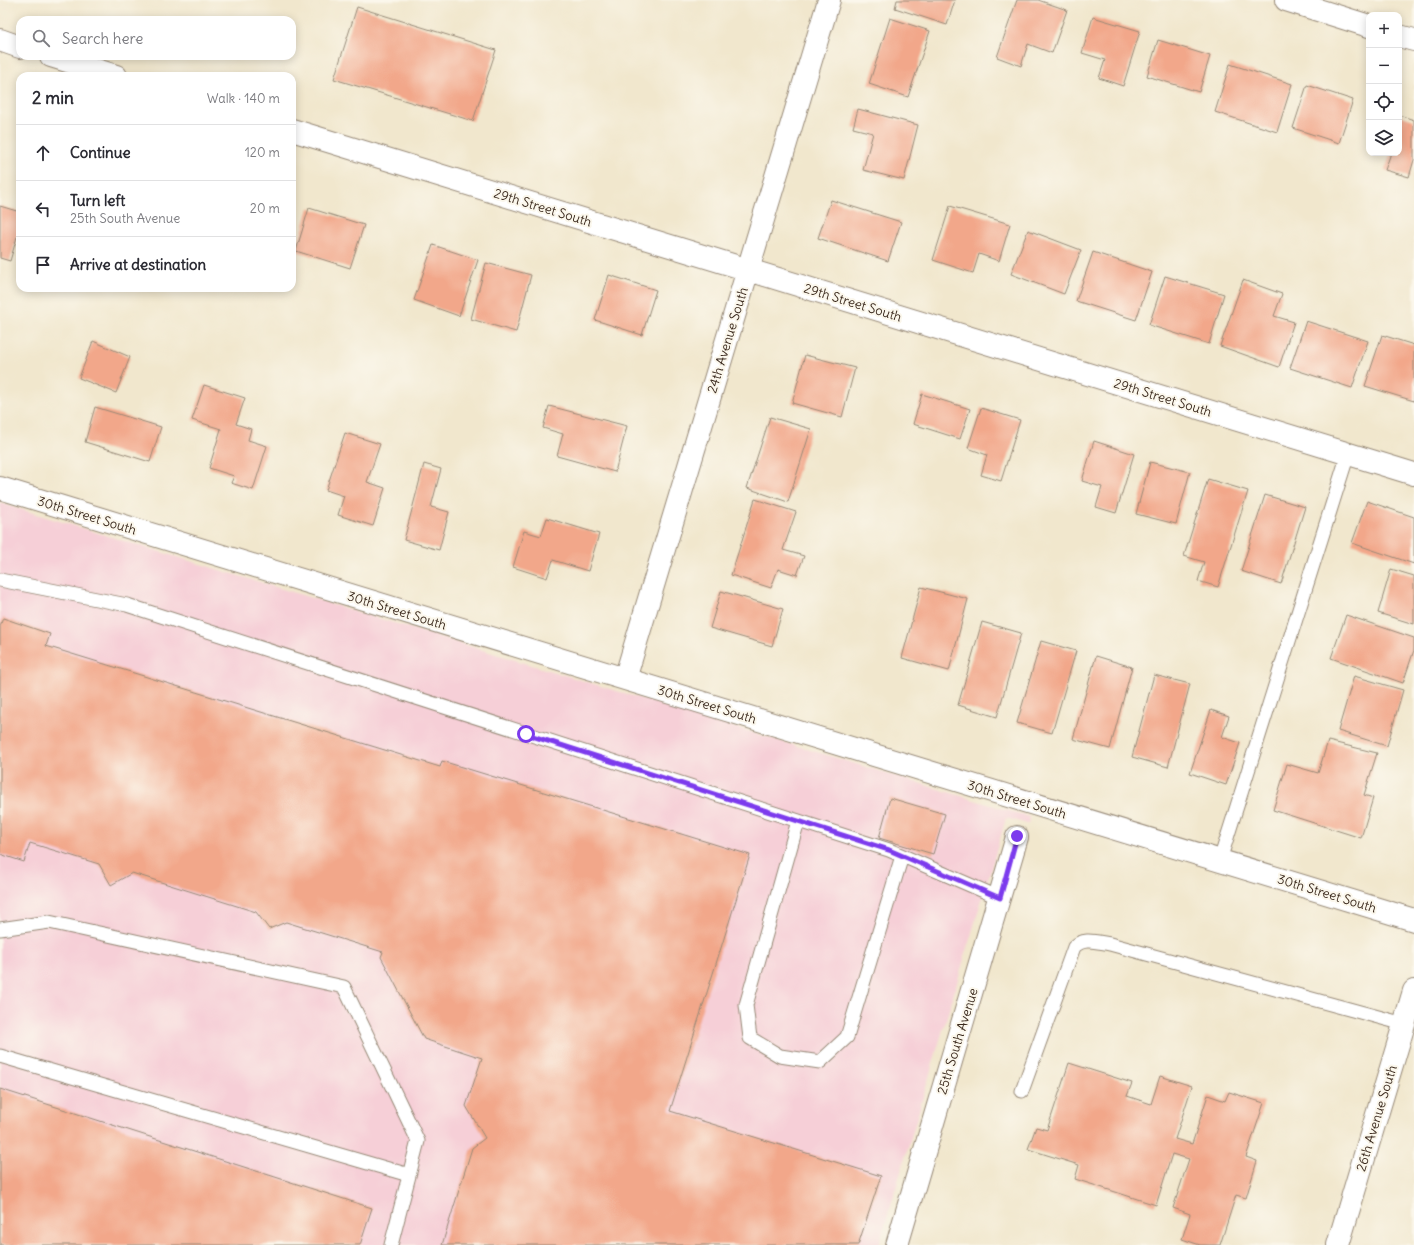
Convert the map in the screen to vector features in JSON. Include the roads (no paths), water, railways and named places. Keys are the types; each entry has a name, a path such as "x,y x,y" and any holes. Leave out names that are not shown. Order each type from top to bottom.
{"street":[{"name":"24th Avenue South","path":"625,679 829,0"},
{"path":"1286,0 1366,25"},
{"path":"1402,37 1414,40"},
{"path":"0,40 16,46"},
{"path":"63,60 103,72"},
{"name":"29th Street South","path":"296,131 1414,474"},
{"name":"30th Street South","path":"0,488 1414,920"},
{"name":"25th South Avenue","path":"897,1245 1017,836"},
{"name":"26th Avenue South","path":"1338,1245 1414,991"}],"lane":[{"path":"1220,860 1348,454"},
{"path":"0,580 127,605 889,850 1000,898"},
{"path":"798,821 746,1005 750,1038 780,1056 820,1062 847,1037 902,856"},
{"path":"0,929 48,922 344,987 418,1141 391,1245"},
{"path":"1022,1091 1074,947 1079,942 1090,940 1110,944 1404,1024"},
{"path":"0,1056 409,1175"}]}
